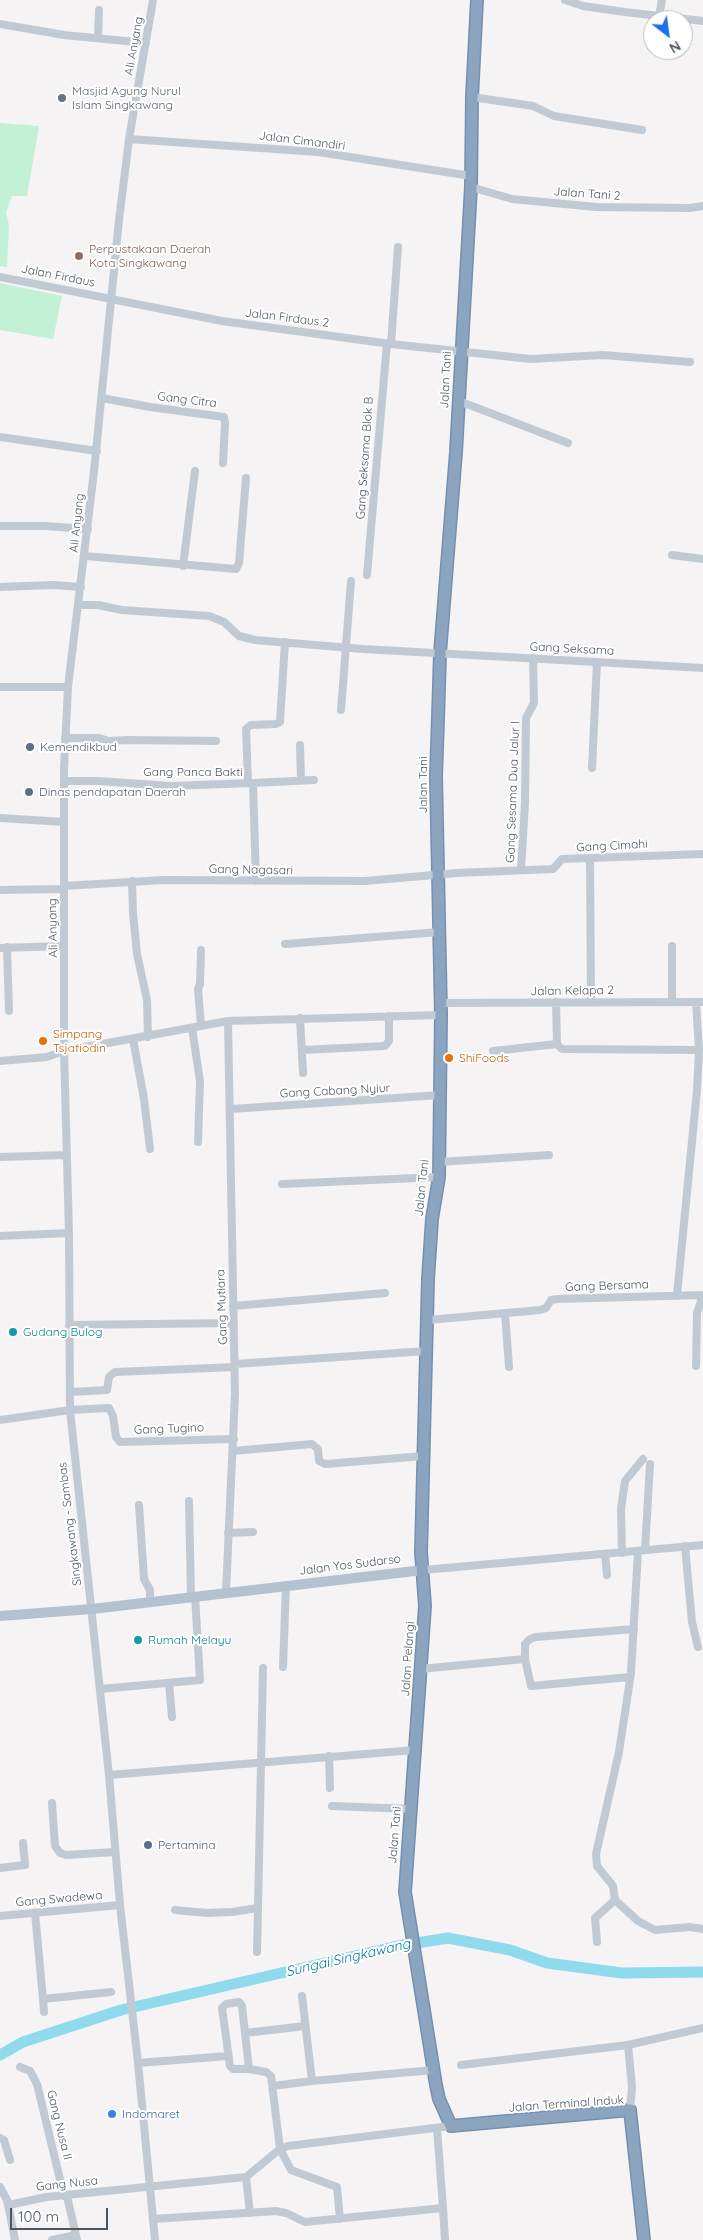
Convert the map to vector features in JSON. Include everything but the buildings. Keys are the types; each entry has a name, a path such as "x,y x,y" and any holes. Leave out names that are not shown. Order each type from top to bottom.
{"highway":[{"name":"Jalan Tani","path":"423,1570 421,1552 430,1243 439,1177 441,1003 436,776 440,653 462,350 471,182 472,97 477,0"},
{"name":"Jalan Pelangi","path":"415,1750 425,1606 423,1570"},
{"name":"Jalan Tani","path":"415,1750 405,1892 433,2070 439,2099 451,2126"},
{"name":"Jalan Terminal Induk","path":"451,2126 630,2110 644,2240"}],"main road":[{"name":"Jalan Yos Sudarso","path":"0,1616 92,1609 423,1570"}],"street":[{"name":"Ali Anyang","path":"64,1051 64,781 68,687 85,556 111,298 130,139 153,0"},
{"path":"565,0 583,6 643,14"},
{"path":"98,38 99,10"},
{"path":"0,24 146,43"},
{"path":"472,97 526,104 554,116 642,130"},
{"name":"Jalan Cimandiri","path":"130,139 318,152 471,182"},
{"name":"Jalan Tani 2","path":"471,182 512,199 596,207 690,208 703,206"},
{"name":"Gang Seksama Blok B","path":"368,575 398,247"},
{"name":"Jalan Firdaus","path":"0,277 111,298"},
{"name":"Jalan Firdaus 2","path":"111,298 222,321 531,359 603,355 690,362"},
{"name":"Gang Citra","path":"102,398 150,407 224,417 223,463"},
{"path":"459,401 514,420 568,443"},
{"path":"0,437 96,451"},
{"path":"183,566 195,470"},
{"path":"85,556 233,569 238,566 246,478"},
{"path":"0,526 45,526 88,529"},
{"path":"672,555 703,560"},
{"path":"341,710 351,581"},
{"path":"0,587 53,585 81,587"},
{"name":"Gang Seksama","path":"79,604 98,605 122,610 209,616 224,622 243,638 345,647 703,668"},
{"path":"284,642 280,722 276,724 251,725 246,729 251,783 314,780"},
{"name":"Gang Sesama Dua Jalur I","path":"521,870 525,803 526,718 534,703 533,658"},
{"path":"592,768 597,662"},
{"path":"0,687 68,687"},
{"path":"65,738 99,738 109,741 216,741"},
{"path":"300,745 301,780"},
{"name":"Gang Panca Bakti","path":"64,781 98,780 171,786 251,783 256,881"},
{"path":"0,818 64,822"},
{"name":"Gang Cimahi","path":"438,874 553,869 562,859 703,854"},
{"path":"590,859 591,1002"},
{"name":"Gang Nagasari","path":"0,890 64,888 132,882 365,881 438,874"},
{"path":"132,882 137,954 146,1000 148,1037"},
{"path":"285,944 440,932"},
{"path":"9,1011 3,948 64,946"},
{"path":"672,946 672,1001"},
{"path":"200,950 200,984 198,989 200,1026"},
{"path":"556,1002 557,1044"},
{"path":"678,1295 697,1090 699,1002"},
{"name":"Jalan Kelapa 2","path":"441,1003 699,1002"},
{"path":"0,1061 47,1057 64,1051 228,1021 441,1015"},
{"path":"302,1050 386,1046 389,1041 389,1016"},
{"path":"300,1018 303,1073"},
{"name":"Gang Mutiara","path":"226,1592 234,1451 235,1366 228,1021"},
{"path":"192,1028 200,1081 198,1142"},
{"path":"133,1039 144,1099 150,1149"},
{"path":"493,1051 557,1044 564,1050 699,1050"},
{"name":"Singkawang - Sambas","path":"64,1051 69,1233 70,1410 110,1775 120,1905 155,2240"},
{"name":"Gang Cabang Nyiur","path":"231,1108 440,1095"},
{"path":"0,1157 67,1155"},
{"path":"439,1162 549,1155"},
{"path":"282,1184 439,1177"},
{"path":"0,1236 69,1233"},
{"path":"233,1306 385,1293"},
{"path":"696,1366 697,1313 703,1295"},
{"name":"Gang Bersama","path":"428,1320 546,1308 554,1299 703,1295"},
{"path":"505,1313 509,1367"},
{"path":"69,1324 234,1322"},
{"path":"71,1392 107,1390 109,1377 115,1372 235,1366 427,1351"},
{"name":"Gang Tugino","path":"70,1410 109,1408 113,1416 116,1437 120,1442 234,1439"},
{"path":"0,1420 70,1410"},
{"path":"234,1451 312,1444 318,1449 319,1461 325,1464 424,1456"},
{"path":"622,1553 622,1502 625,1481 646,1461 642,1550 630,1677 619,1752 596,1854 597,1866 613,1886 615,1900 638,1921 655,1930 703,1929"},
{"path":"100,1689 200,1680 193,1596 189,1500"},
{"path":"139,1505 144,1579 150,1590 150,1602"},
{"path":"228,1533 253,1532"},
{"name":"Jalan Yos Sudarso","path":"423,1570 703,1545"},
{"path":"685,1546 692,1622 698,1647"},
{"path":"605,1554 606,1575"},
{"path":"283,1667 286,1585"},
{"path":"630,1677 534,1686 530,1684 525,1659 525,1644 532,1638 634,1629"},
{"path":"420,1669 525,1659"},
{"path":"257,1952 263,1668"},
{"path":"169,1683 172,1717"},
{"path":"110,1775 415,1750"},
{"path":"329,1756 330,1788"},
{"path":"52,1803 55,1846 60,1853 66,1855 116,1852"},
{"path":"332,1806 411,1809"},
{"path":"0,1868 24,1865 23,1843"},
{"path":"597,1942 595,1918 615,1900"},
{"name":"Gang Swadewa","path":"0,1916 120,1905"},
{"path":"175,1910 203,1913 232,1912 258,1908"},
{"path":"35,1913 44,2012"},
{"path":"43,2000 111,1992"},
{"path":"302,1996 312,2081"},
{"path":"249,2069 241,2003 223,2005 230,2066 233,2069 249,2069 269,2073 273,2086 280,2148 292,2170 337,2187 340,2219"},
{"path":"245,2033 305,2026"},
{"path":"461,2065 628,2045 703,2028"},
{"path":"628,2045 632,2087 630,2110"},
{"path":"138,2063 228,2056"},
{"name":"Gang Nusa II","path":"20,2067 30,2071 37,2084 76,2237"},
{"path":"273,2086 433,2070"},
{"name":"Jalan Terminal Induk","path":"280,2148 341,2138 451,2126"},
{"path":"437,2128 445,2240"},
{"path":"0,2138 4,2140 10,2160"},
{"path":"250,2213 246,2177 280,2148"},
{"name":"Gang Nusa","path":"8,2205 31,2199 246,2177"},
{"path":"0,2187 6,2195 15,2240"},
{"path":"153,2218 276,2211 286,2213 305,2222 443,2208"},
{"path":"52,2240 76,2237"}],"green space":[{"path":"0,123 39,126 27,196 12,196 6,213 9,225 7,267 0,266"},
{"path":"0,283 62,296 53,339 0,330"}],"waterway":[{"name":"Sungai Singkawang","path":"0,2055 23,2042 121,2010 398,1946 448,1938 510,1950 547,1963 622,1973 703,1972"}],"place":[{"name":"Masjid Agung Nurul Islam Singkawang","path":"62,98"},
{"name":"Perpustakaan Daerah Kota Singkawang","path":"79,256"},
{"name":"Kemendikbud","path":"30,747"},
{"name":"Dinas pendapatan Daerah","path":"29,792"},
{"name":"Simpang Tsjafiodin","path":"43,1041"},
{"name":"ShiFoods","path":"449,1058"},
{"name":"Gudang Bulog","path":"13,1332"},
{"name":"Rumah Melayu","path":"138,1640"},
{"name":"Pertamina","path":"148,1845"},
{"name":"Indomaret","path":"112,2114"}]}
